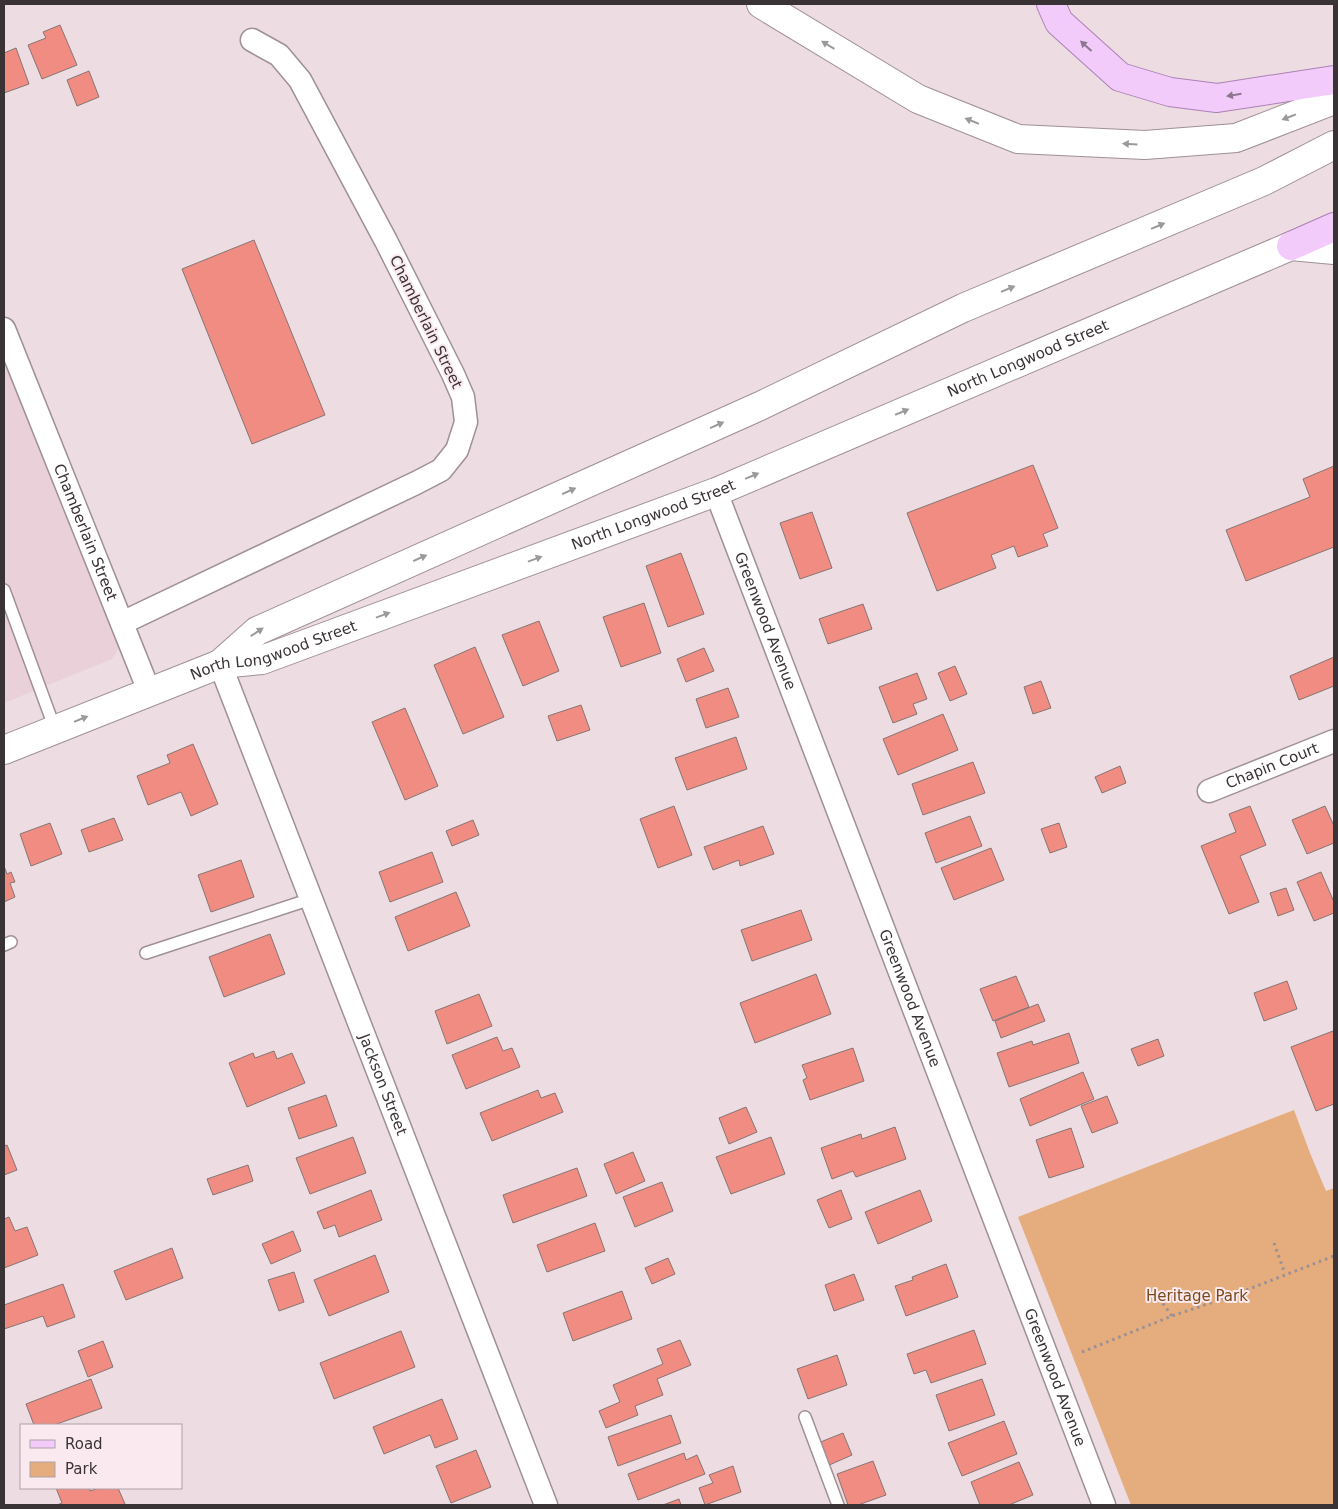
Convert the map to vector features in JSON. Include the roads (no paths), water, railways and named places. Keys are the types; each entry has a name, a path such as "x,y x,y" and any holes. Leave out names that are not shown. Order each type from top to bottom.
{"main road":[{"path":"760,4 918,100 1018,139 1145,145 1236,138 1334,100"},
{"path":"1051,4 1059,22 1120,77 1170,92 1217,98 1334,80"},
{"path":"220,664 257,631 760,406 963,308 1264,181 1334,145"},
{"path":"1291,246 1334,227"},
{"path":"1291,246 1334,250"},
{"name":"North Longwood Street","path":"4,750 220,664 262,660 716,492 1291,246"}],"street":[{"name":"Chamberlain Street","path":"122,623 416,484 441,470 457,450 466,422 463,397 453,374 386,241 300,80 279,55 252,40"},
{"name":"Chamberlain Street","path":"4,329 149,691"},
{"name":"Greenwood Avenue","path":"716,492 1104,1505"},
{"name":"Jackson Street","path":"220,664 546,1505"},
{"name":"Chapin Court","path":"1209,791 1334,741"}],"lane":[{"path":"4,590 9,620 55,729"},
{"path":"146,953 311,899"},
{"path":"805,1417 838,1505"}],"park label":[{"name":"Heritage Park","path":"1197,1296"}]}
